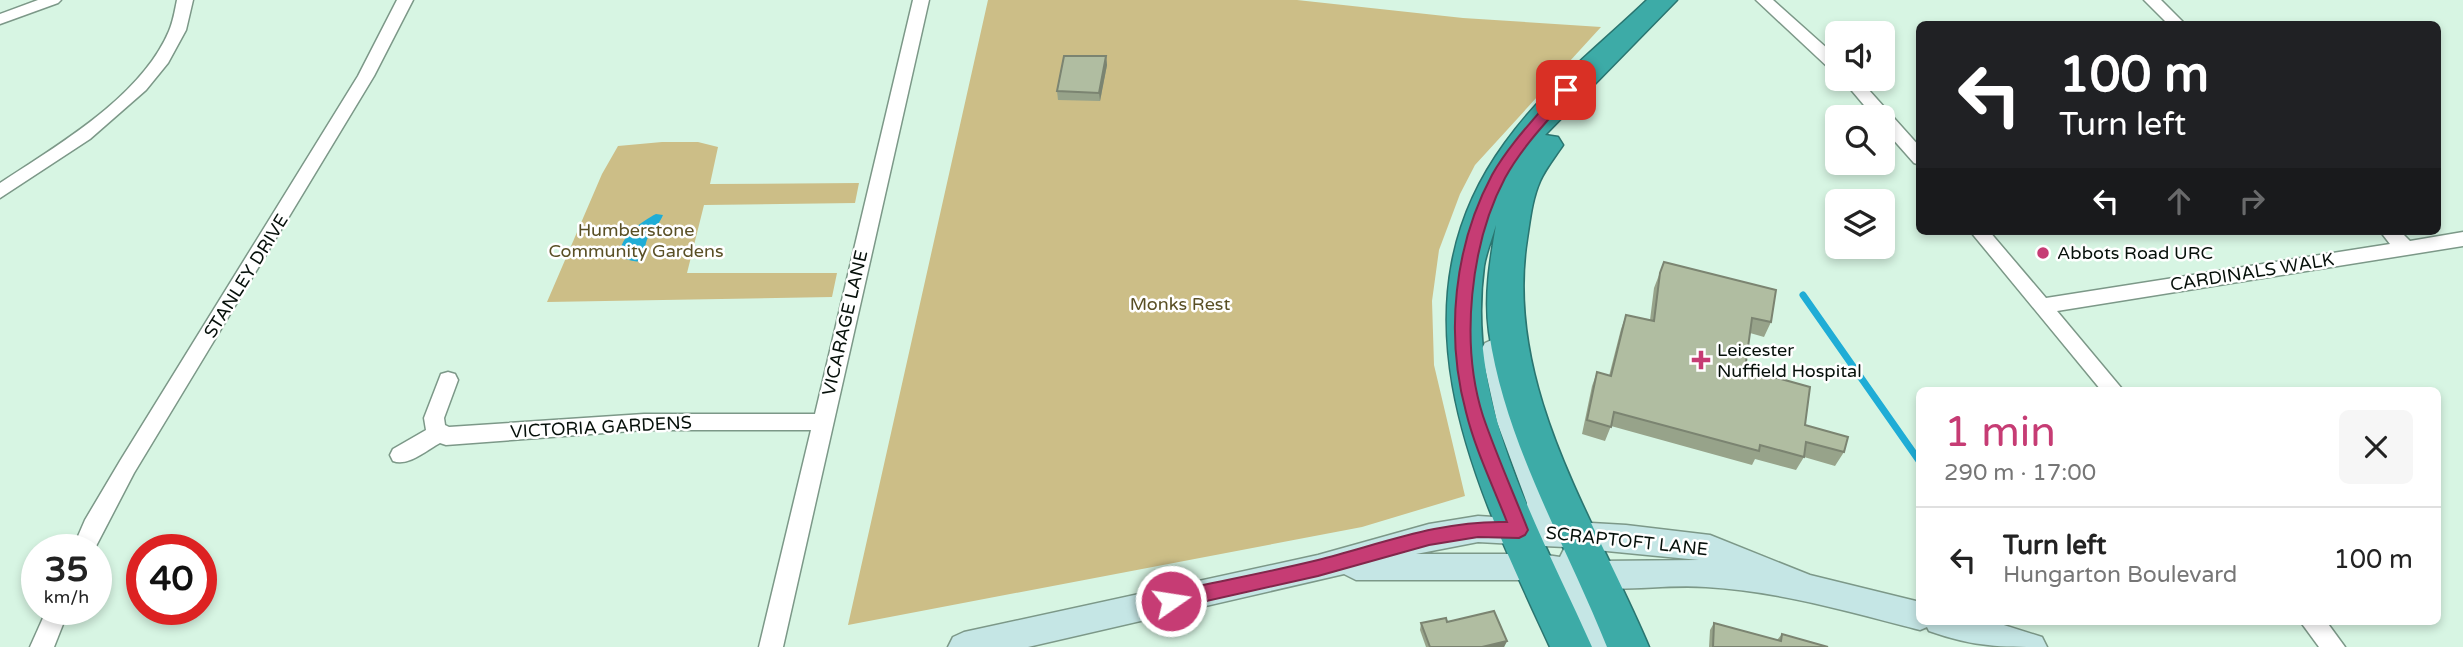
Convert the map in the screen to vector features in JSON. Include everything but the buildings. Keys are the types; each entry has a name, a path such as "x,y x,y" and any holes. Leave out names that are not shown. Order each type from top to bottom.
{"highway":[{"path":"1628,647 1548,554 1474,414 1465,369 1464,285 1477,226 1499,176 1525,139 1566,90 1663,0"},
{"path":"1571,647 1548,554 1543,455 1523,405 1511,358 1504,286 1508,239 1524,181 1550,139 1594,86 1631,32"}],"street":[{"path":"0,19 53,0"},
{"path":"0,192 77,140 132,94 169,46 181,19 185,0"},
{"name":"STANLEY DRIVE","path":"90,534 127,467 366,76 405,0"},
{"name":"VICARAGE LANE","path":"771,647 922,0"},
{"path":"1763,0 1825,55"},
{"path":"2152,0 2174,21"},
{"path":"1860,91 1916,154"},
{"path":"1982,235 2110,387"},
{"path":"2393,235 2406,248"},
{"name":"CARDINALS WALK","path":"2041,306 2463,239"},
{"path":"400,455 439,433 434,418 449,380"},
{"name":"VICTORIA GARDENS","path":"439,433 455,437 567,426 644,422 822,422"},
{"name":"SCRAPTOFT LANE","path":"964,647 1318,568 1429,537 1548,554 1648,576 1705,573 1808,588 1916,615"},
{"name":"SCRAPTOFT LANE","path":"1318,568 1548,554 1626,538 1710,548 1808,588"},
{"path":"1548,554 1574,592 1598,647"},
{"path":"43,647 52,625"},
{"path":"1954,625 2031,647"},
{"path":"2314,625 2333,647"}],"green space":[{"name":"Monks Rest","path":"988,0 1297,0 1463,18 1601,27 1475,165 1460,194 1439,250 1432,301 1434,365 1465,496 1362,527 848,625"},
{"name":"Humberstone Community Gardens","path":"698,142 718,147 710,184 859,183 855,203 704,205 687,273 837,273 832,297 547,302 602,174 618,146"}],"water":[{"path":"656,214 663,215 647,240 641,260 620,256 620,249 627,237"}],"waterway":[{"path":"1803,295 1916,456"}],"place":[{"name":"Abbots Road URC","path":"2043,253"},
{"name":"Leicester Nuffield Hospital","path":"1701,360"}],"route":[{"path":"1171,601 1318,568 1429,537 1478,529 1519,530 1474,414 1465,369 1462,329 1464,285 1477,226 1499,176 1525,139 1566,90"}]}
